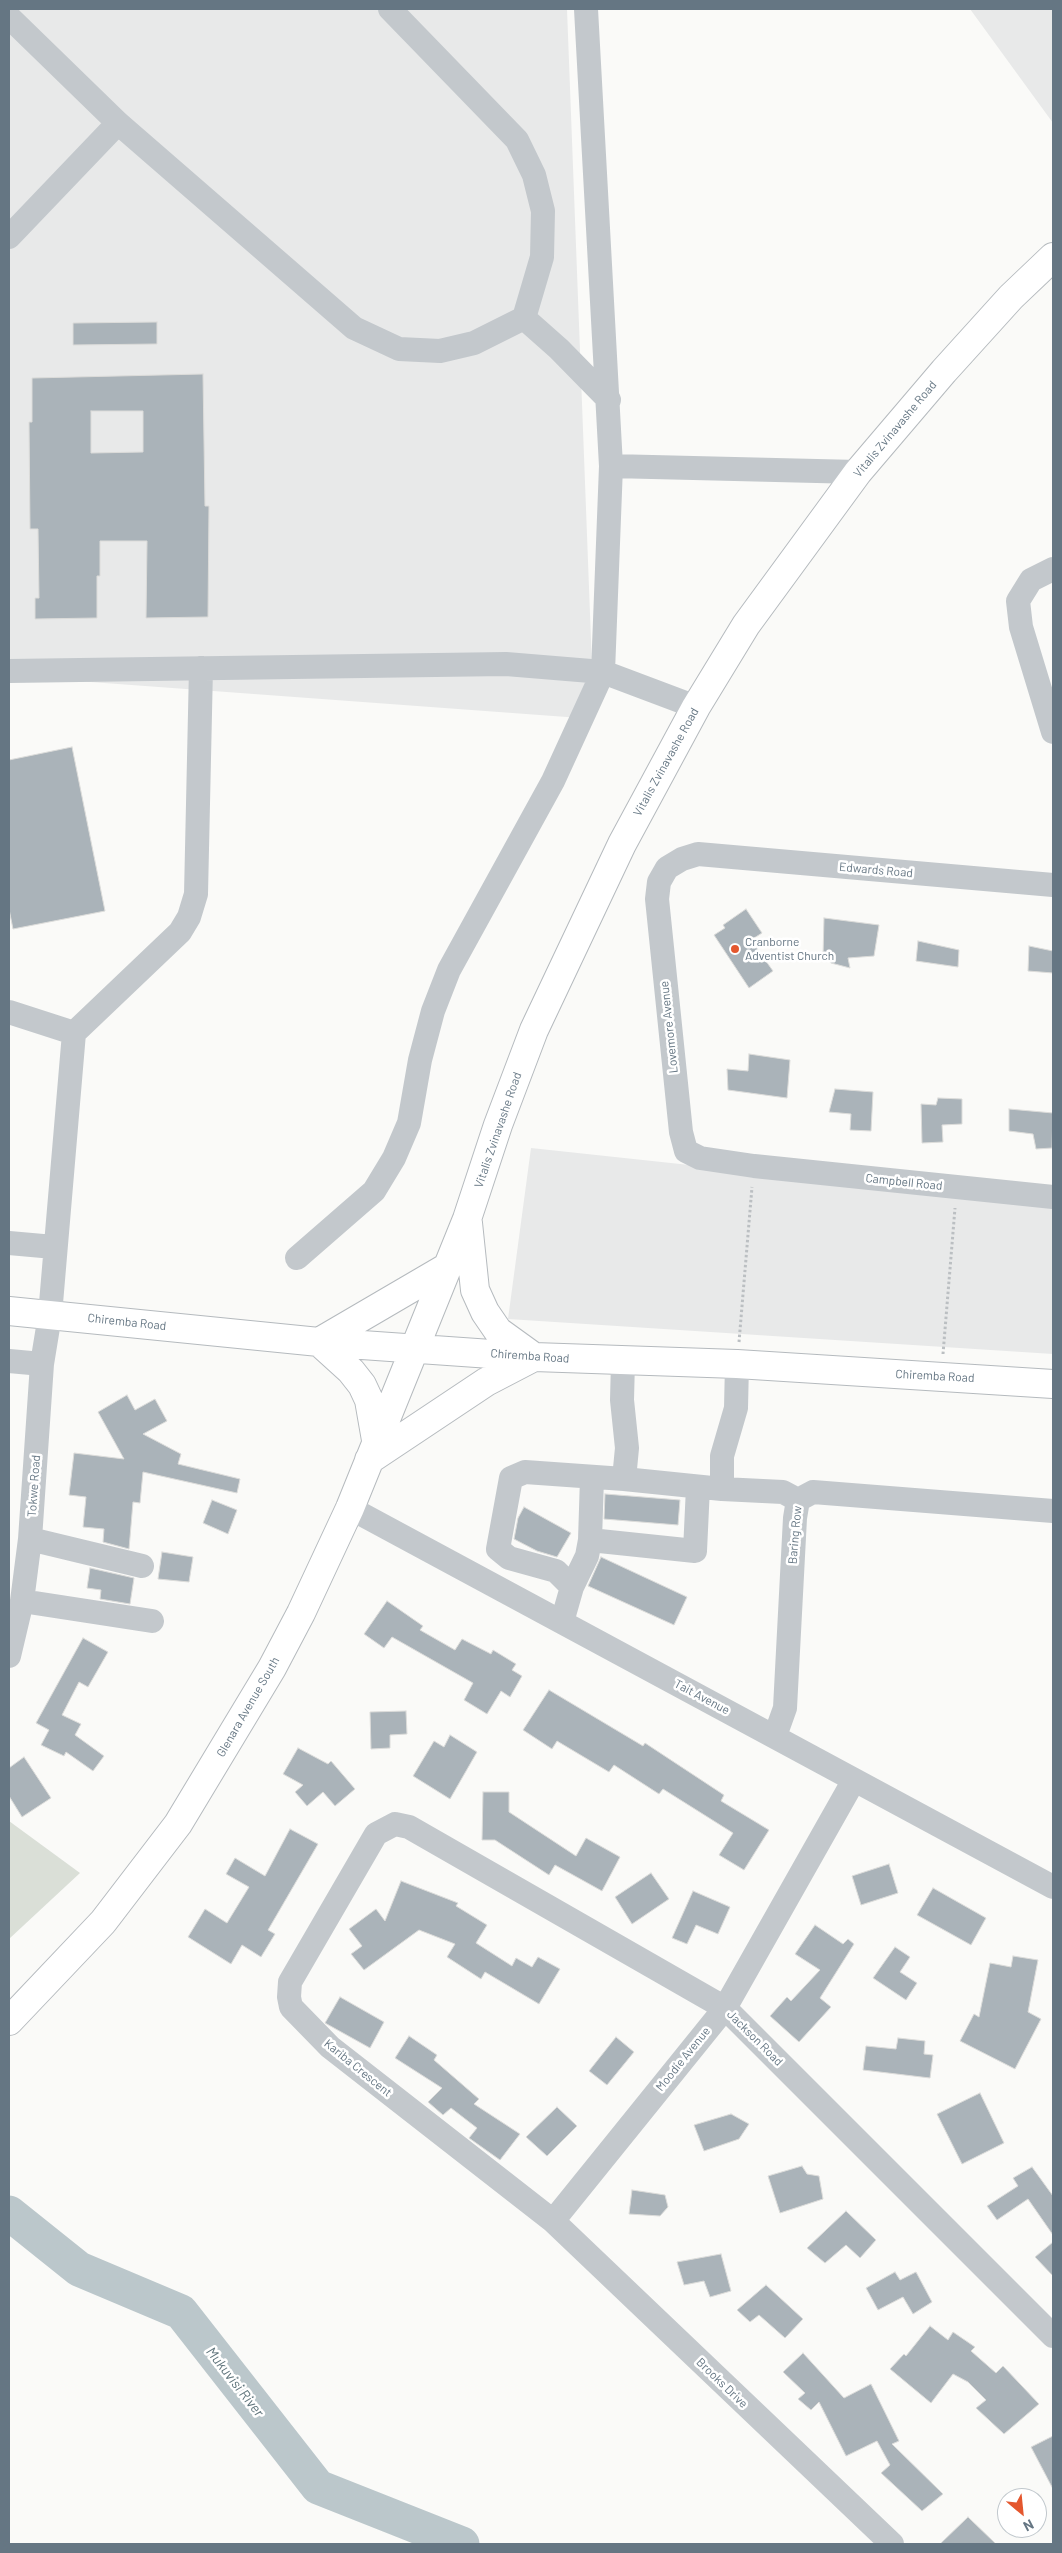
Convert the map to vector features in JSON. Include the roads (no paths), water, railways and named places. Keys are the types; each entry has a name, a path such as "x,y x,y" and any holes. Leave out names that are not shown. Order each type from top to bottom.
{"main road":[{"name":"Vitalis Zvinavashe Road","path":"414,1348 467,1219 498,1125 534,1030 622,844 696,707 746,625 858,472 944,371 1011,297 1053,257"},
{"path":"448,1266 319,1342 351,1371 362,1385 369,1400 372,1450 486,1382 534,1357 498,1331 485,1312 475,1290 467,1219"},
{"name":"Chiremba Road","path":"9,1311 319,1342 534,1357 737,1364 1053,1384"},
{"name":"Glenara Avenue South","path":"9,2021 103,1922 178,1824 272,1668 301,1613 350,1508 414,1348"}],"street":[{"path":"9,17 118,123 354,328 399,349 440,351 474,343 524,318 542,257 544,211 534,175 517,140 390,9"},
{"path":"297,1258 374,1191 394,1158 409,1122 420,1060 432,1011 446,978 470,930 553,780 603,672 611,466 609,400 596,218 586,9"},
{"path":"9,238 118,123"},
{"path":"524,318 559,349 609,400"},
{"path":"611,466 858,472"},
{"path":"1053,569 1031,580 1018,601 1021,628 1053,732"},
{"path":"9,671 506,664 603,672 696,707"},
{"path":"9,1012 74,1033 180,932 189,917 196,894 202,668"},
{"name":"Edwards Road","path":"698,854 1053,885"},
{"name":"Lovemore Avenue","path":"698,854 682,858 667,868 659,882 657,899 681,1132 686,1151 700,1158 754,1166"},
{"name":"Tokwe Road","path":"9,1656 22,1600 30,1539 42,1364 50,1315 54,1247 74,1033"},
{"name":"Campbell Road","path":"754,1166 1053,1197"},
{"path":"9,1243 54,1247"},
{"path":"9,1361 42,1364"},
{"path":"623,1361 622,1400 627,1448 624,1479"},
{"path":"722,1489 722,1456 736,1408 737,1364"},
{"path":"572,1587 556,1571 509,1558 498,1549 511,1478 524,1472 624,1479 722,1489 783,1492 798,1500"},
{"path":"562,1622 572,1587 587,1556 590,1540 592,1478"},
{"path":"590,1540 695,1551 698,1487"},
{"name":"Baring Row","path":"775,1736 785,1708 795,1518 798,1500 813,1492 1053,1511"},
{"name":"Tait Avenue","path":"350,1508 1053,1887"},
{"path":"30,1539 142,1566"},
{"path":"22,1600 152,1621"},
{"name":"Moodie Avenue","path":"553,2221 725,2008 854,1780"},
{"name":"Jackson Road","path":"395,1824 409,1827 725,2008 1053,2336"},
{"name":"Kariba Crescent","path":"395,1824 376,1834 290,1982 288,1998 291,2007 330,2047 553,2221"},
{"name":"Brooks Drive","path":"553,2221 892,2544"}],"waterway":[{"name":"Mukuvisi River","path":"9,2213 79,2269 181,2312 318,2487 462,2544"}],"place":[{"name":"Cranborne Adventist Church","path":"735,949"}]}
